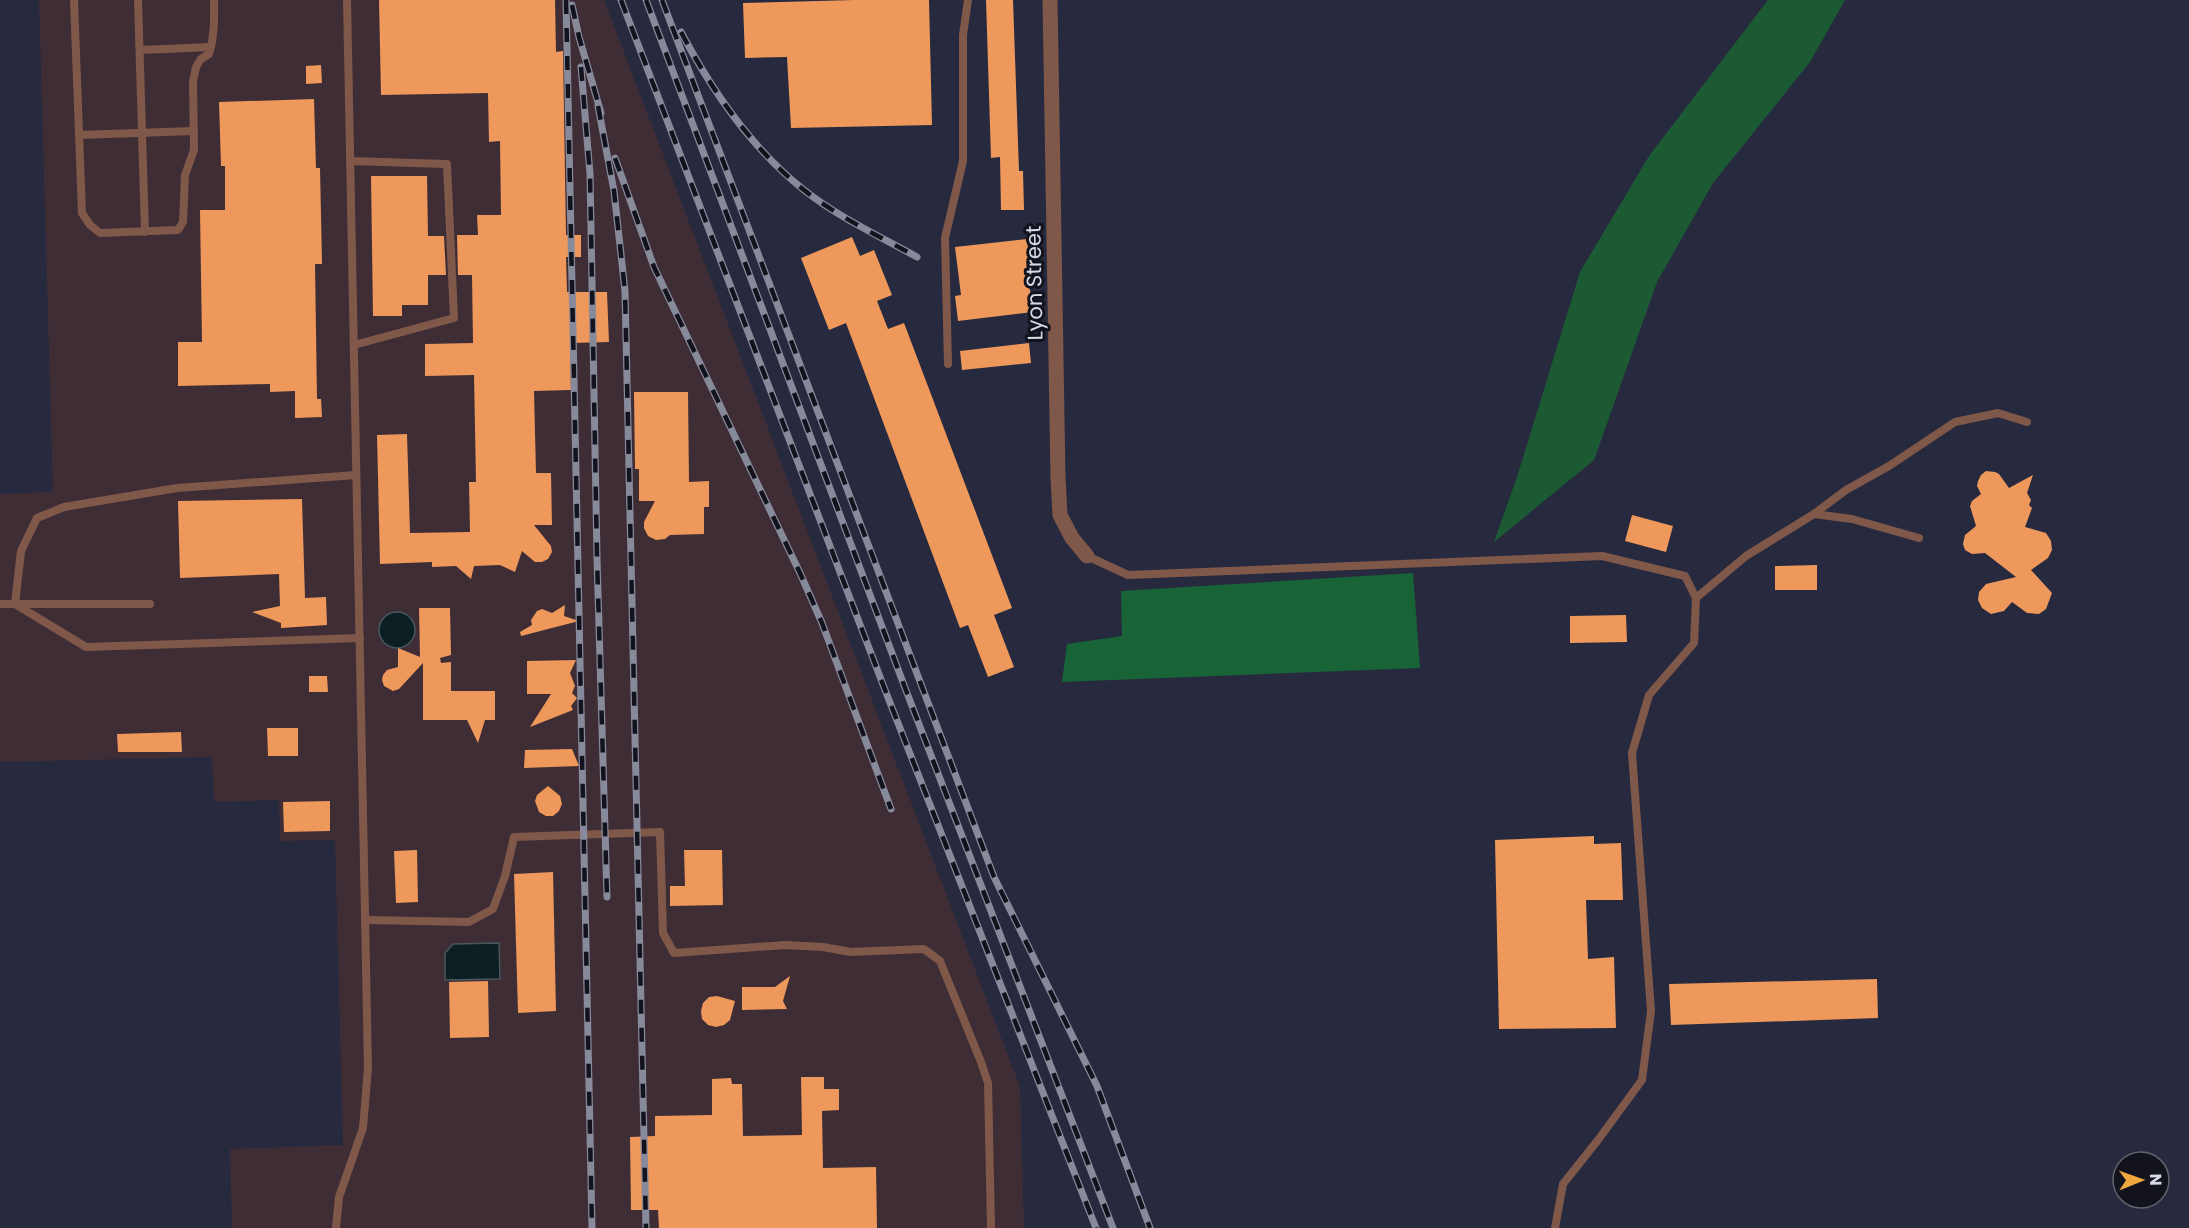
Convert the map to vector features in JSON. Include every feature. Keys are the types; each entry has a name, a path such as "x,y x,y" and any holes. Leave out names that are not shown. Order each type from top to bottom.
{"street":[{"name":"Lyon Street","path":"1050,0 1060,515 1072,538 1087,556"}],"lane":[{"path":"74,0 82,213 90,225 100,232 178,230 183,222 185,175 194,150 193,82 196,67 201,59 209,54 215,33 213,0"},
{"path":"138,0 145,231"},
{"path":"336,1228 339,1197 363,1128 368,1068 347,0"},
{"path":"948,364 945,238 963,161 963,35 968,0"},
{"path":"140,50 211,47"},
{"path":"79,135 194,131"},
{"path":"350,161 447,164 454,318 354,345"},
{"path":"1696,598 1746,556 1815,514 1846,490 1889,466 1954,422 1998,413 2027,422"},
{"path":"15,604 21,550 37,518 64,507 177,488 356,475"},
{"path":"1815,514 1852,519 1919,538"},
{"path":"1087,556 1128,575 1602,556 1685,576 1696,598 1694,643 1649,695 1632,753 1651,1011 1642,1080 1563,1184 1555,1228"},
{"path":"0,603 150,604"},
{"path":"15,604 86,647 360,638"},
{"path":"366,921 469,922 493,909 505,876 514,837 660,832 663,933 674,953 785,945 823,947 851,952 924,949 940,961 981,1062 987,1083 991,1228"}],"shaded area":[{"path":"39,0 604,0 1020,1087 1024,1228 232,1228 230,1149 343,1145 335,840 280,841 279,800 214,802 212,757 0,762 0,494 53,492"},
{"path":"397,612 409,618 415,630 409,642 397,648 385,642 379,630 385,618"},
{"path":"499,943 500,979 445,980 445,953 453,944"}],"green space":[{"path":"1768,0 1845,0 1810,62 1713,183 1657,282 1594,460 1494,542 1518,474 1580,272 1649,156"},
{"path":"1413,573 1420,668 1062,682 1067,644 1122,636 1121,591"}],"building":[{"path":"379,0 555,0 556,52 563,51 566,235 581,235 581,257 566,257 567,292 607,292 609,342 570,343 571,390 534,391 536,473 551,473 552,525 534,525 551,546 552,552 548,559 535,562 522,551 515,572 500,565 474,566 471,579 456,566 432,567 432,562 380,564 377,435 407,434 410,533 470,532 469,482 476,482 474,375 425,376 425,344 473,343 472,275 458,275 457,235 478,235 477,215 501,215 500,141 489,142 488,93 381,95"},
{"path":"929,0 932,125 791,128 787,57 745,58 743,3"},
{"path":"986,0 1013,0 1019,171 1023,171 1024,210 1001,210 1000,157 991,158"},
{"path":"321,65 322,83 306,84 306,66"},
{"path":"314,99 316,168 320,168 322,264 315,264 317,399 321,399 322,417 295,418 295,391 270,392 270,384 178,386 178,342 202,342 200,210 225,210 225,166 221,166 219,102"},
{"path":"371,176 427,176 428,236 444,236 446,275 428,275 428,305 402,305 402,316 373,316"},
{"path":"852,237 860,256 874,250 892,295 877,301 888,329 904,323 1012,608 994,615 1014,667 988,677 968,625 960,628 846,323 829,330 801,258"},
{"path":"1027,239 1029,261 1026,261 1033,312 958,321 955,296 961,295 955,247"},
{"path":"1029,343 1031,363 962,370 960,351"},
{"path":"634,392 688,392 689,482 709,481 709,507 704,507 704,534 670,535 665,539 656,540 648,536 644,528 644,522 655,501 639,501 639,469 635,469"},
{"path":"1986,471 1999,474 2009,488 2033,475 2027,493 2031,500 2029,505 2032,508 2025,527 2046,533 2051,541 2052,550 2048,558 2031,570 2052,593 2046,609 2039,614 2027,613 2012,602 2004,611 1991,614 1982,608 1978,600 1979,592 1986,584 2016,577 1985,553 1972,554 1965,550 1963,544 1965,535 1976,526 1970,506 1972,501 1981,494 1977,486 1978,481"},
{"path":"302,499 305,598 326,597 327,625 281,628 281,623 252,612 280,606 279,574 180,578 178,501"},
{"path":"1632,515 1673,526 1666,552 1625,541"},
{"path":"1817,565 1817,590 1775,590 1775,566"},
{"path":"565,605 564,616 579,621 521,636 520,632 532,625 531,620 537,611 542,609 552,613"},
{"path":"419,608 450,608 451,655 440,658 441,663 451,662 451,691 495,691 495,720 485,720 478,743 467,720 423,720 423,663 399,689 393,691 384,686 383,675 387,670 398,667 398,648 420,657"},
{"path":"1626,615 1627,642 1570,643 1570,616"},
{"path":"576,660 570,673 575,686 572,693 577,698 571,706 573,710 530,727 551,694 527,694 527,661"},
{"path":"309,676 327,676 328,692 309,692"},
{"path":"267,728 298,728 298,756 268,756"},
{"path":"181,732 182,752 118,752 117,734"},
{"path":"572,749 579,766 524,768 525,750"},
{"path":"548,786 560,796 562,804 553,816 546,816 539,812 535,801 537,795"},
{"path":"330,801 330,831 284,832 283,802"},
{"path":"1594,836 1594,844 1621,843 1623,900 1586,900 1588,959 1614,957 1616,1028 1499,1029 1495,840"},
{"path":"417,850 418,902 396,903 394,851"},
{"path":"684,850 722,850 723,905 670,906 670,886 685,886"},
{"path":"553,872 556,1011 518,1013 514,874"},
{"path":"790,976 783,1001 787,1009 742,1010 742,987 775,987"},
{"path":"1877,979 1878,1018 1671,1025 1669,984"},
{"path":"488,981 489,1037 450,1038 449,982"},
{"path":"717,996 735,1001 730,1020 716,1027 708,1025 702,1019 701,1011 703,1003 709,997"},
{"path":"801,1077 824,1077 824,1089 839,1089 839,1110 822,1111 823,1168 876,1167 877,1228 659,1228 658,1210 631,1210 630,1137 655,1136 655,1116 712,1115 712,1079 731,1078 732,1084 742,1084 743,1136 802,1135"}],"railway":[{"path":"566,0 592,1228"},
{"path":"621,0 887,695 1096,1228"},
{"path":"646,0 907,693 1113,1228"},
{"path":"662,0 994,877 1097,1086 1150,1228"},
{"path":"572,5 601,113"},
{"path":"681,32 734,117 785,174 831,209 917,257"},
{"path":"581,67 590,174 597,558 607,897"},
{"path":"598,106 614,191 625,291 646,1228"},
{"path":"615,158 654,267 822,623 891,809"}]}
